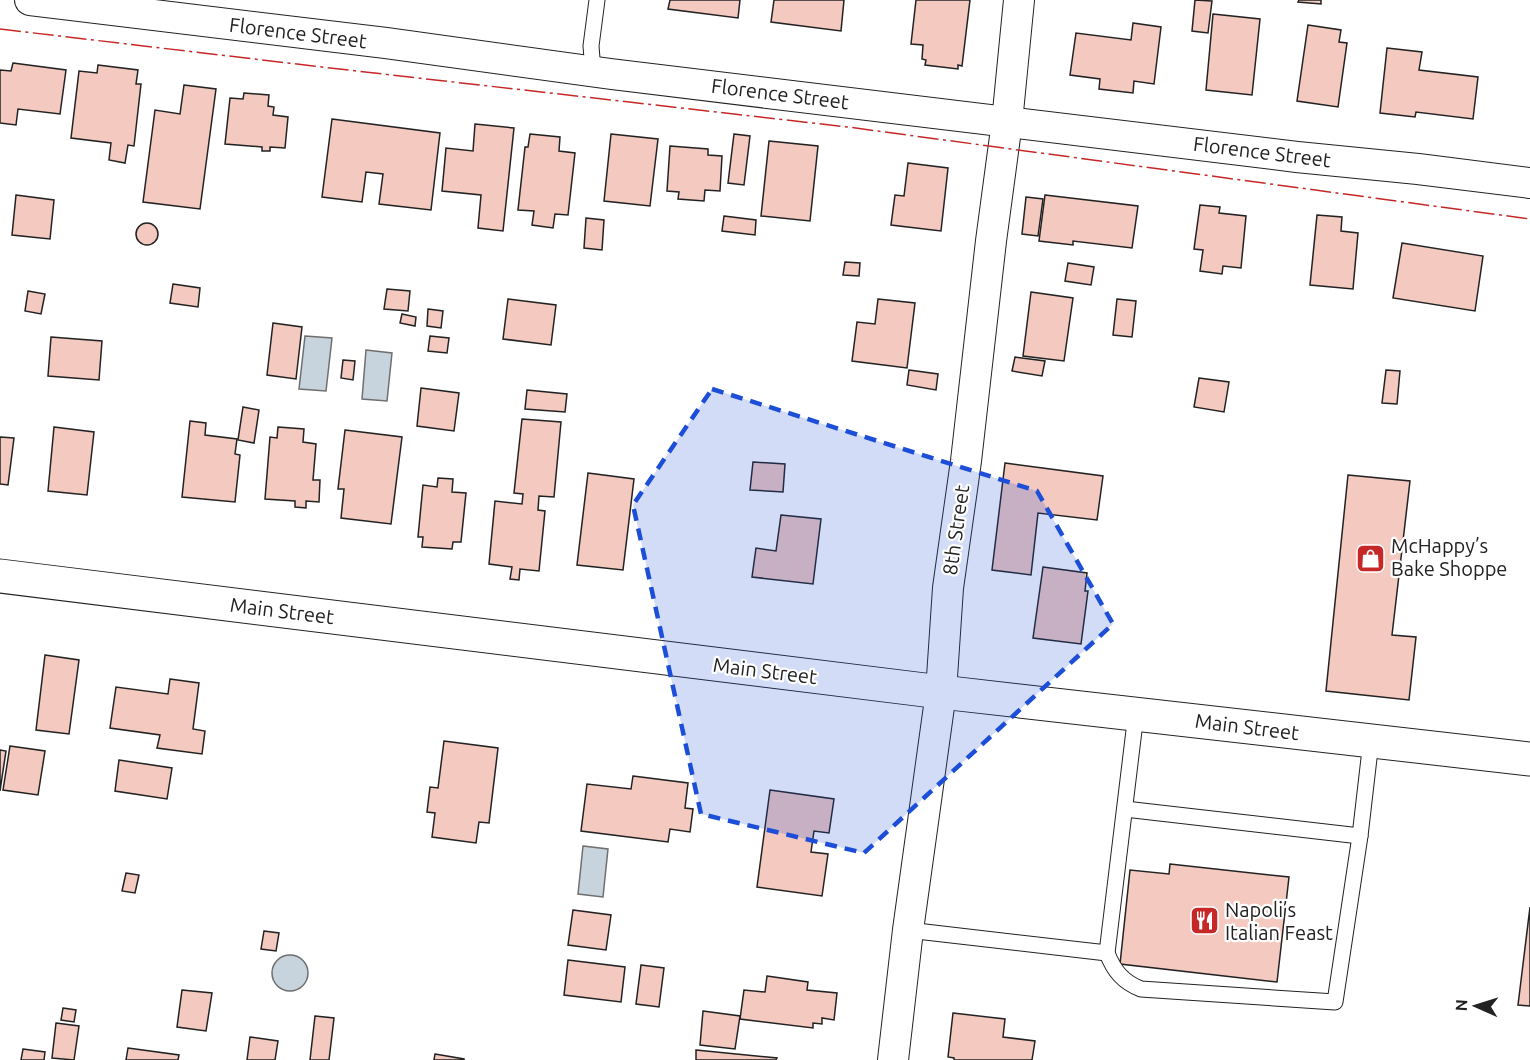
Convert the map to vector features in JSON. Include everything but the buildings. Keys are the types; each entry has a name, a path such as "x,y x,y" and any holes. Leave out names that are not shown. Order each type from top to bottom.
{"main road":[{"name":"Main Street","path":"0,576 941,692 1530,759"}],"street":[{"name":"Florence Street","path":"30,0 1007,122 1530,183"},
{"name":"8th Street","path":"893,1060 908,930 941,692 948,588 1007,122 1019,0"}],"lane":[{"path":"593,71 591,46 597,0"},
{"path":"1136,714 1107,953 1121,978 1141,989 1335,1002 1360,836 1371,741"},
{"path":"1125,809 1360,836"},
{"path":"908,930 1107,953"}],"highlighted area":[{"path":"712,389 1037,491 1113,624 864,853 701,814 633,505"}],"shaded area":[{"path":"305,336 332,338 326,391 299,389"},
{"path":"366,350 392,353 387,401 362,399"},
{"path":"583,846 608,849 603,897 578,894"},
{"path":"290,955 303,960 308,973 303,986 290,991 277,986 272,973 277,960"}],"power":[{"path":"0,29 848,127 1530,219"}],"place":[{"name":"McHappy’s Bake Shoppe","path":"1370,558"},
{"name":"Napoli’s Italian Feast","path":"1204,921"}]}
